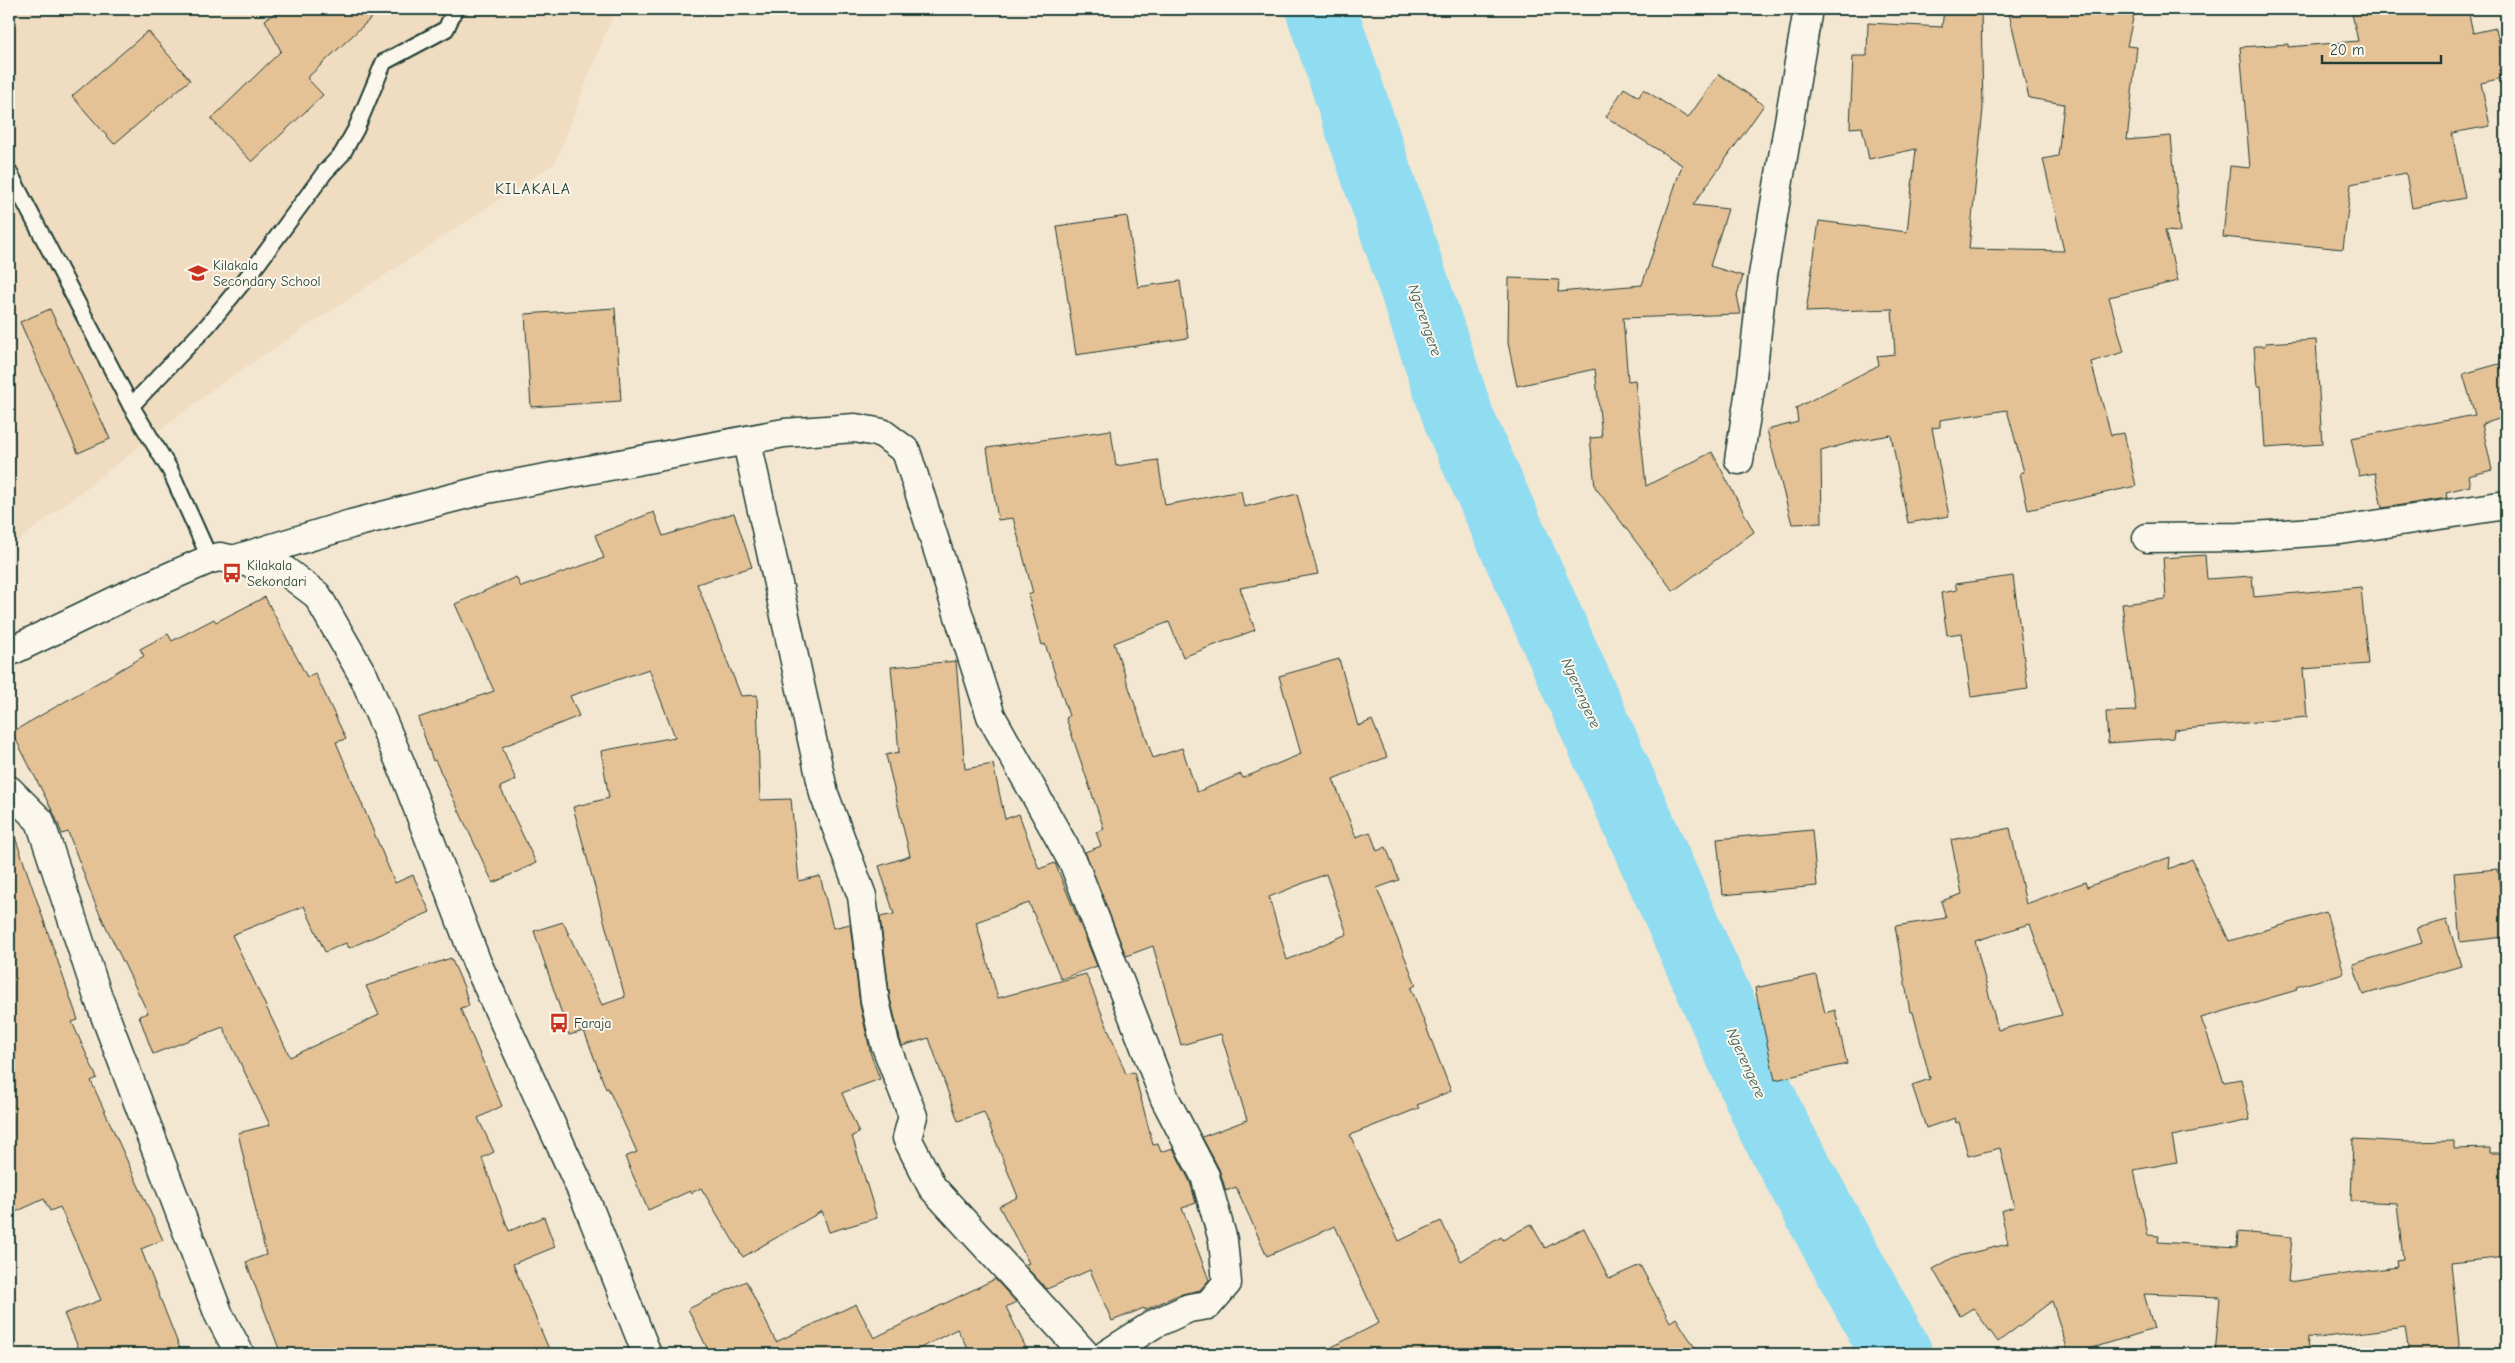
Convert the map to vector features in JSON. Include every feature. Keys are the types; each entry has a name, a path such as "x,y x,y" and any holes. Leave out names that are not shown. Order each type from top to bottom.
{"street":[{"path":"1739,460 1752,377 1769,235 1808,9"},
{"path":"9,652 91,611 222,559 487,489 784,434 855,428 882,433 906,451 991,716 1074,864 1165,1099 1205,1176 1223,1240 1228,1282 1208,1305 1189,1308 1154,1324 1107,1354"},
{"path":"747,442 824,794 862,896 874,1001 885,1044 913,1116 908,1138 932,1187 1085,1354"},
{"path":"2147,538 2240,537 2341,530 2506,504"},
{"path":"222,559 284,570 317,595 364,677 402,767 477,963 586,1198 647,1354"},
{"path":"9,790 40,821 98,997 219,1315 240,1354"}],"lane":[{"path":"131,406 214,318 254,270 342,154 356,129 384,62 446,29 455,9"},
{"path":"9,172 131,406 222,559"}],"shaded area":[{"name":"Kilakala Secondary School","path":"9,9 615,9 555,163 220,384 9,548"}],"building":[{"path":"280,9 381,9 307,78 323,95 252,162 211,119 281,51 265,20"},
{"path":"1944,9 1981,9 1983,109 1969,249 2064,251 2043,159 2058,156 2064,104 2029,98 2008,9 2135,9 2127,46 2137,47 2127,140 2171,136 2180,232 2165,231 2178,281 2109,297 2124,352 2091,362 2111,435 2124,433 2136,486 2028,510 2020,473 2024,472 2007,410 1940,420 1940,427 1932,428 1949,516 1908,523 1891,435 1856,441 1821,451 1822,523 1792,524 1767,430 1798,422 1796,408 1879,365 1877,356 1895,354 1892,309 1806,312 1819,221 1907,232 1916,149 1869,159 1862,127 1850,128 1853,56 1867,56 1868,23 1942,27"},
{"path":"2351,9 2468,9 2473,33 2496,28 2506,77 2481,83 2490,126 2452,133 2465,198 2412,208 2406,173 2351,184 2343,249 2223,237 2230,166 2250,168 2240,47 2288,44 2288,47 2358,41"},
{"path":"148,31 190,80 114,144 72,96"},
{"path":"1719,74 1764,105 1693,205 1728,209 1710,266 1743,276 1737,295 1741,314 1623,318 1628,381 1635,380 1646,486 1712,452 1754,532 1673,591 1595,487 1590,438 1602,437 1595,369 1517,386 1508,343 1509,278 1559,280 1558,292 1642,285 1682,165 1606,117 1624,88 1639,97 1643,89 1688,118"},
{"path":"1127,216 1138,287 1180,281 1188,338 1076,355 1057,226"},
{"path":"615,308 621,401 531,407 525,314"},
{"path":"50,309 110,439 78,453 20,322"},
{"path":"2316,340 2322,444 2265,448 2261,386 2257,386 2254,346 2265,346 2265,343"},
{"path":"2506,362 2506,417 2482,424 2492,470 2468,476 2470,486 2446,492 2447,498 2382,508 2375,473 2359,476 2351,438 2475,415 2463,374"},
{"path":"1111,430 1116,466 1158,460 1165,505 1241,491 1244,507 1297,494 1318,574 1240,588 1255,630 1183,657 1169,622 1114,643 1153,758 1182,748 1197,792 1241,774 1243,778 1301,754 1279,676 1339,659 1358,726 1372,720 1387,757 1333,779 1356,837 1370,832 1377,851 1386,847 1399,880 1377,888 1416,985 1411,988 1451,1091 1417,1105 1419,1108 1350,1135 1399,1241 1441,1221 1461,1261 1501,1237 1503,1240 1531,1224 1545,1248 1584,1228 1609,1279 1640,1265 1670,1322 1676,1318 1699,1354 1318,1354 1379,1323 1335,1226 1267,1256 1236,1187 1226,1191 1219,1169 1202,1137 1247,1120 1221,1034 1181,1045 1153,946 1126,956 1085,852 1101,846 1096,832 1104,829 1066,718 1069,716 1045,644 1042,645 1028,595 1033,593 1013,518 998,520 987,448","holes":["1326,874 1347,934 1287,960 1269,897"]},
{"path":"654,512 663,536 734,513 752,567 697,584 741,696 757,695 760,800 791,799 799,881 820,876 833,928 850,924 860,1005 871,1055 880,1079 842,1093 859,1133 852,1136 877,1218 829,1232 822,1211 743,1257 701,1188 648,1210 625,1157 637,1152 608,1088 606,1089 584,1031 569,1035 534,931 563,922 602,1005 625,997 573,807 609,798 601,751 675,737 649,669 570,696 579,716 502,747 516,780 500,787 536,863 493,883 435,760 433,761 418,718 494,691 455,604 516,577 521,587 604,558 595,535"},
{"path":"2205,555 2207,579 2252,576 2254,597 2361,587 2368,664 2303,669 2307,717 2174,730 2173,738 2108,743 2106,712 2136,711 2122,604 2166,599 2163,558"},
{"path":"2013,576 2028,689 1971,697 1962,633 1947,635 1941,593 1957,590 1955,584"},
{"path":"265,597 307,677 315,673 346,739 336,742 395,883 413,875 430,912 349,948 346,943 325,952 304,906 232,935 290,1057 379,1015 366,986 451,958 464,987 469,1006 460,1008 502,1106 478,1118 494,1152 482,1158 509,1231 544,1217 555,1247 513,1264 551,1354 281,1354 246,1262 266,1255 238,1133 270,1125 223,1027 153,1054 139,1016 148,1013 96,906 68,832 62,834 55,816 12,732 144,656 140,649 168,634 172,641 214,619 216,622"},
{"path":"956,661 965,769 993,764 1005,819 1019,814 1039,869 1055,863 1097,966 1061,979 1029,903 976,922 998,998 1086,974 1126,1074 1134,1072 1153,1145 1158,1144 1161,1152 1173,1148 1190,1182 1196,1203 1182,1208 1209,1280 1200,1290 1178,1295 1145,1310 1144,1308 1112,1321 1090,1270 1047,1289 1024,1265 1029,1263 999,1206 1018,1197 984,1112 958,1121 929,1038 902,1046 890,998 880,917 894,914 879,866 910,856 886,755 899,752 891,667"},
{"path":"2010,828 2026,904 2085,882 2087,887 2170,857 2169,869 2192,859 2229,941 2326,912 2344,973 2296,987 2297,990 2201,1018 2224,1082 2241,1079 2250,1120 2172,1136 2177,1162 2134,1170 2148,1235 2159,1236 2158,1242 2237,1247 2238,1232 2292,1237 2288,1282 2397,1267 2396,1261 2403,1260 2397,1203 2351,1201 2353,1139 2408,1142 2454,1141 2454,1149 2490,1148 2490,1153 2506,1153 2506,1257 2451,1263 2460,1354 2409,1354 2405,1327 2318,1338 2308,1337 2307,1354 2215,1354 2220,1297 2144,1294 2154,1329 2073,1354 2069,1354 2052,1301 1998,1342 1973,1308 1960,1316 1933,1269 1954,1257 2008,1244 2001,1211 2014,1207 2000,1148 1968,1156 1959,1122 1956,1123 1955,1118 1926,1128 1912,1085 1930,1079 1913,1012 1910,1012 1895,926 1946,918 1941,901 1962,894 1951,840","holes":["2030,924 2062,1015 1998,1030 1975,941"]},
{"path":"1812,830 1817,886 1723,895 1717,839"},
{"path":"14,834 78,1020 72,1022 97,1078 91,1081 163,1240 141,1249 182,1354 81,1354 64,1314 101,1300 60,1207 50,1211 44,1199 9,1215 9,835"},
{"path":"2498,869 2505,937 2460,942 2454,873"},
{"path":"2447,920 2461,966 2363,995 2353,964 2422,943 2417,928"},
{"path":"1816,975 1825,1013 1835,1010 1847,1064 1775,1080 1755,988"},
{"path":"995,1279 1016,1302 1006,1307 1029,1354 971,1354 957,1329 909,1354 710,1354 688,1309 746,1281 776,1342 856,1304 874,1338"}],"waterway":[{"name":"Ngerengere","path":"1321,9 1460,422 1774,1128 1897,1354"}],"place":[{"name":"Kilakala Secondary School","path":"198,273"},
{"name":"Kilakala Sekondari","path":"232,573"},
{"name":"Faraja","path":"559,1023"}],"district":[{"name":"KILAKALA","path":"533,188"}]}
